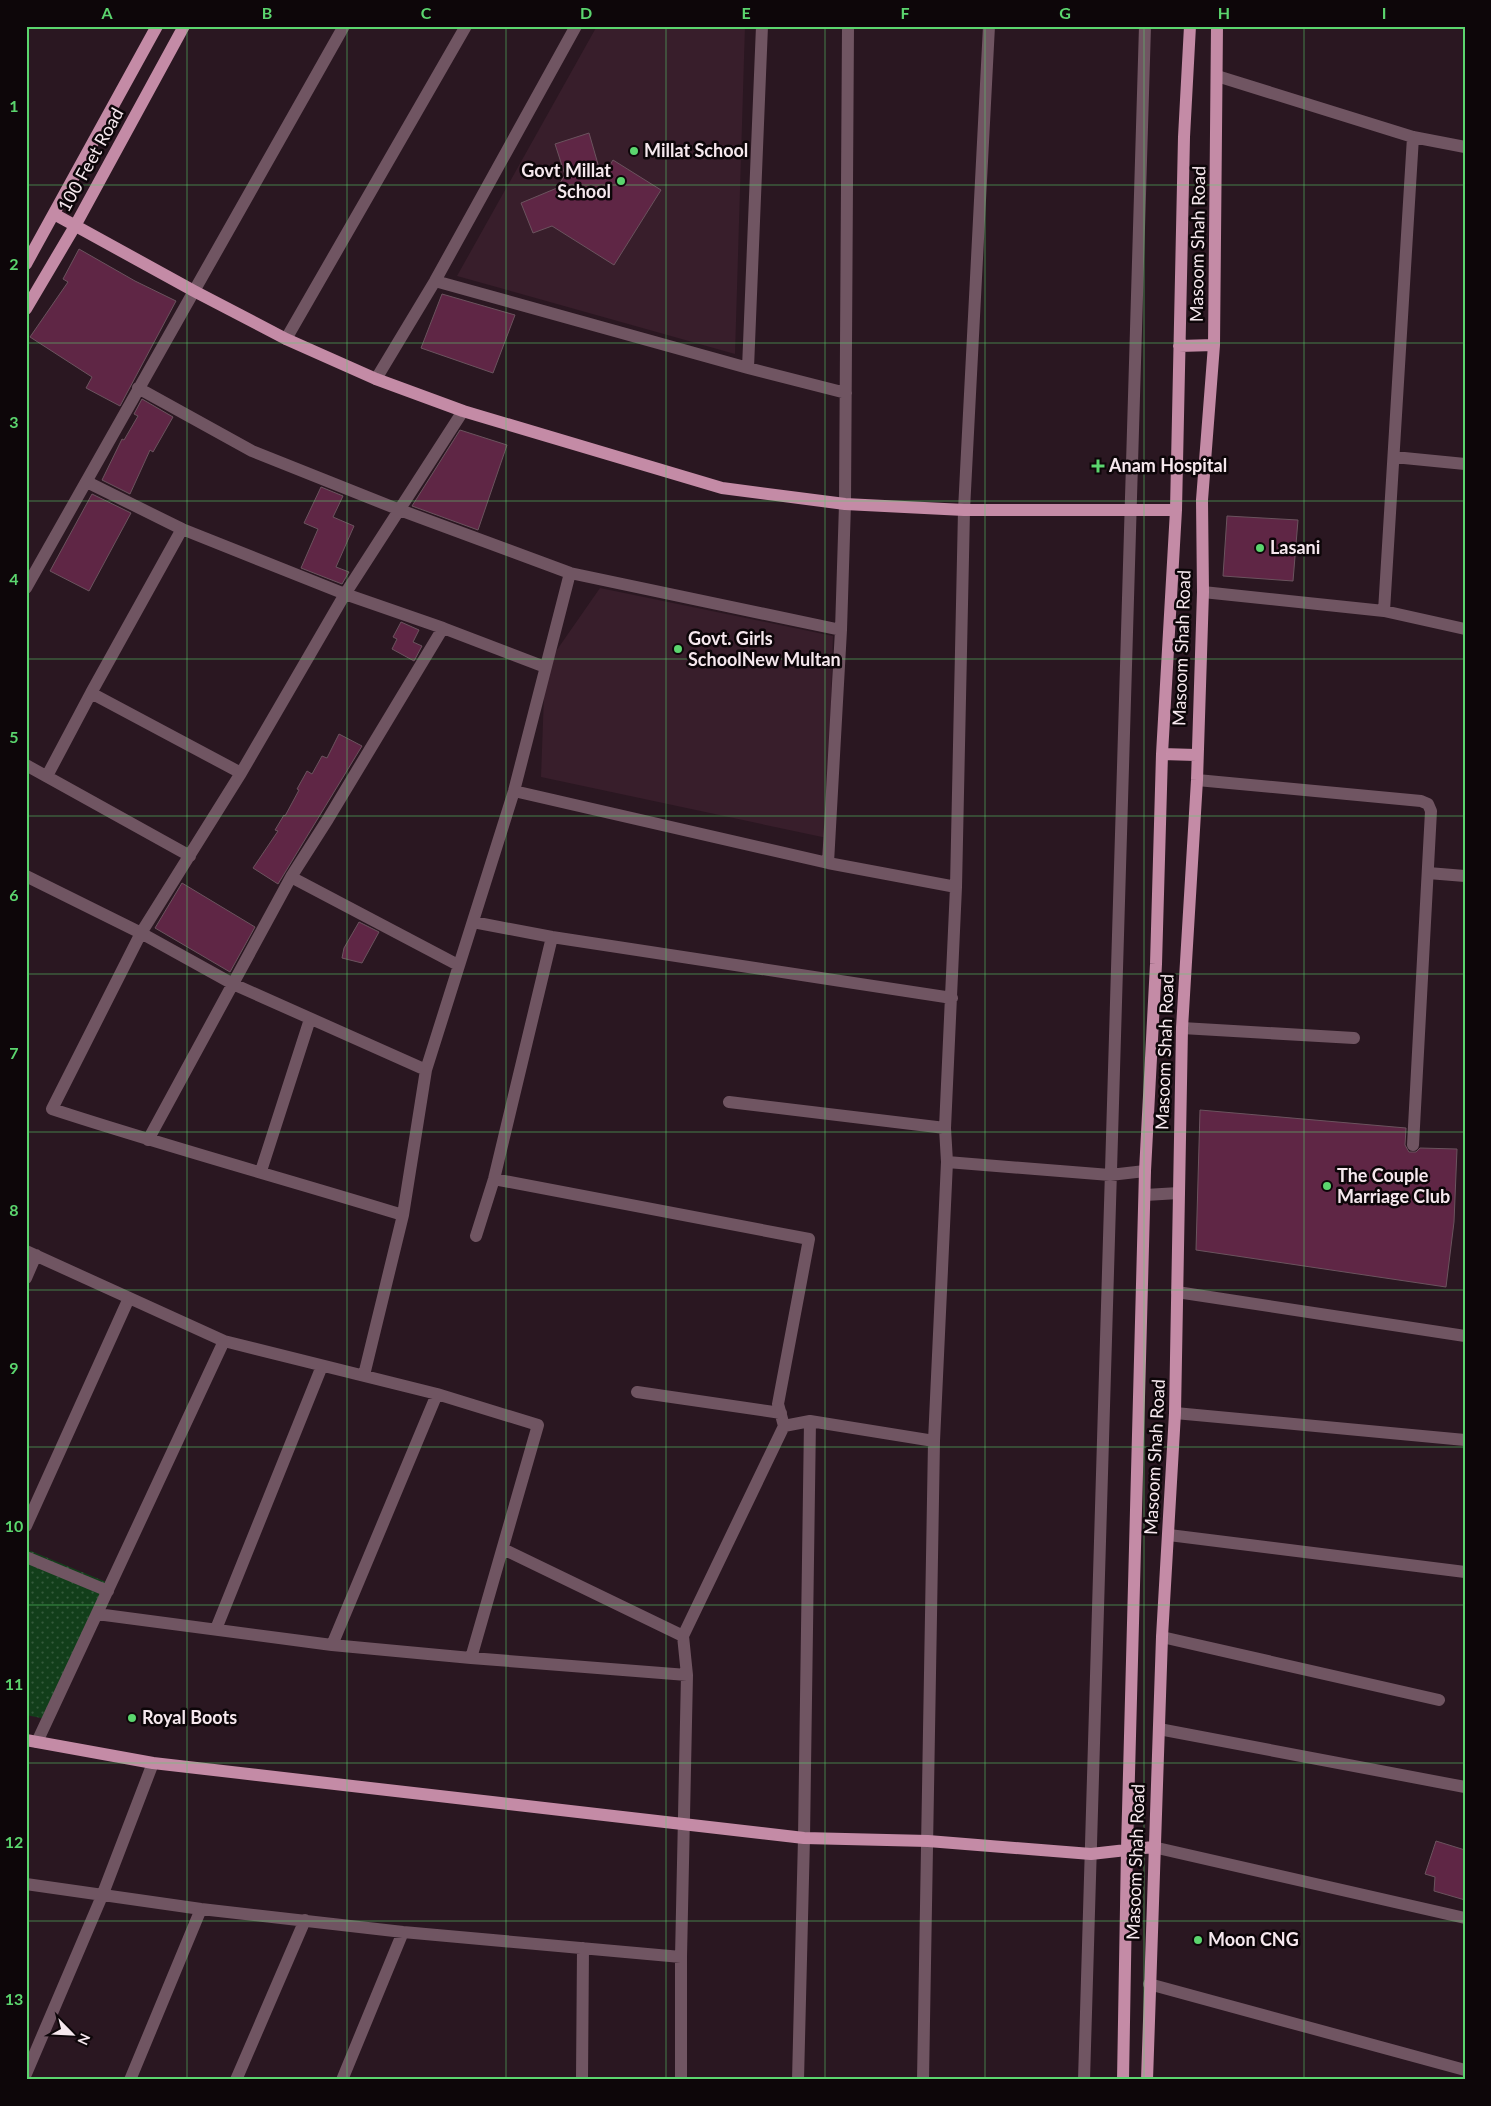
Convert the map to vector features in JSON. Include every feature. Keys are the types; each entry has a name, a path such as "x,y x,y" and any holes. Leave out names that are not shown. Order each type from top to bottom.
{"main road":[{"name":"100 Feet Road","path":"26,264 157,26"},
{"name":"100 Feet Road","path":"26,310 75,226 184,26"},
{"name":"Masoom Shah Road","path":"1123,2080 1127,1849 1145,1171 1156,964 1162,754 1176,510 1178,346 1184,137 1190,26"},
{"name":"Masoom Shah Road","path":"1147,2080 1162,1637 1176,1413 1182,1028 1197,780 1196,755 1203,592 1202,500 1214,346 1217,26"},
{"path":"54,214 286,339 376,379 463,411 722,488 845,504 964,510 1176,510"},
{"path":"1178,346 1214,346"},
{"path":"1162,754 1196,755"},
{"path":"31,1741 153,1763 804,1838 928,1841 1091,1854 1154,1847"}],"street":[{"path":"26,588 344,26"},
{"path":"286,339 466,26"},
{"path":"376,379 435,281 576,26"},
{"path":"748,368 762,26"},
{"path":"828,863 841,630 845,504 848,26"},
{"path":"923,2080 934,1441 947,1162 945,1128 956,887 964,510 989,26"},
{"path":"1084,2080 1145,26"},
{"path":"1217,76 1413,137 1465,147"},
{"path":"1384,611 1413,137"},
{"path":"435,281 748,368 846,392"},
{"path":"138,388 252,451 400,510 570,572 841,630"},
{"path":"403,1215 261,1171 148,1140 52,1109 141,933 241,774 345,594 463,411"},
{"path":"1394,457 1465,464"},
{"path":"87,482 182,530 345,594 443,628 545,668"},
{"path":"47,776 182,530"},
{"path":"364,1375 403,1215 426,1070 514,790 570,572"},
{"path":"1203,592 1384,611 1465,629"},
{"path":"148,1140 291,877 443,628"},
{"path":"91,693 241,774"},
{"path":"26,765 190,856"},
{"path":"1197,780 1421,801 1428,804 1431,811 1413,1145"},
{"path":"514,790 828,863 956,887"},
{"path":"1428,873 1465,876"},
{"path":"26,876 141,933 233,984 426,1070"},
{"path":"291,877 458,965"},
{"path":"473,922 552,937 952,998"},
{"path":"476,1236 494,1179 552,937"},
{"path":"261,1171 310,1019"},
{"path":"1182,1028 1354,1038"},
{"path":"729,1102 945,1128"},
{"path":"947,1162 1110,1175 1145,1171"},
{"path":"494,1179 809,1239 778,1404 782,1420 683,1636 687,1675 681,1957 681,2080"},
{"path":"1145,1195 1179,1193"},
{"path":"26,1278 31,1253 224,1341 437,1394 538,1425 471,1658"},
{"path":"1177,1292 1465,1336"},
{"path":"26,1526 129,1298"},
{"path":"31,1741 97,1614 224,1341"},
{"path":"216,1629 322,1366"},
{"path":"637,1392 782,1420 810,1421 934,1441"},
{"path":"332,1645 437,1394"},
{"path":"1176,1413 1465,1440"},
{"path":"798,2080 804,1838 810,1421"},
{"path":"1169,1535 1465,1572"},
{"path":"503,1549 683,1636"},
{"path":"26,1557 108,1591"},
{"path":"97,1614 332,1645 687,1675"},
{"path":"1162,1637 1439,1700"},
{"path":"1159,1729 1465,1787"},
{"path":"26,2074 102,1896 153,1763"},
{"path":"1154,1847 1465,1918"},
{"path":"26,1884 201,1909 403,1932 681,1957"},
{"path":"130,2080 201,1909"},
{"path":"236,2080 305,1920"},
{"path":"342,2080 403,1932"},
{"path":"582,2080 584,1948"},
{"path":"1149,1984 1465,2070"}],"shaded area":[{"name":"Millat School","path":"597,26 745,26 735,354 457,276"},
{"path":"600,588 833,636 827,838 541,777 545,667"}],"green space":[{"path":"26,1549 111,1584 46,1719 26,1715"}],"building":[{"path":"589,133 602,178 613,160 661,190 614,265 552,226 533,233 521,203 557,188 565,175 555,144"},
{"path":"79,249 135,281 176,301 120,406 86,388 92,377 30,337 68,282 63,279"},
{"path":"442,294 515,315 493,373 421,348"},
{"path":"142,399 173,417 153,452 150,450 130,494 102,480 122,439 124,440 138,416 134,414"},
{"path":"460,430 507,445 478,530 412,506"},
{"path":"321,487 343,496 333,517 354,526 336,567 349,572 342,584 301,568 318,529 304,523"},
{"path":"92,494 131,513 89,591 50,571"},
{"name":"Lasani","path":"1227,516 1298,520 1293,581 1223,576"},
{"path":"401,622 419,630 413,642 422,646 414,661 392,649 397,639 393,637"},
{"path":"339,734 362,746 278,884 253,868 278,831 275,830 285,816 307,771 312,774 322,756 327,758"},
{"path":"182,883 255,927 230,972 155,928"},
{"path":"359,922 379,932 362,963 342,958 344,948"},
{"name":"The Couple Marriage Club","path":"1200,1110 1406,1128 1405,1145 1409,1152 1416,1152 1420,1148 1457,1149 1454,1222 1446,1287 1196,1250"},
{"path":"1436,1841 1465,1850 1465,1900 1434,1891 1435,1877 1425,1874"}],"place":[{"name":"Millat School","path":"634,151"},
{"name":"Govt Millat School","path":"621,181"},
{"name":"Anam Hospital","path":"1098,466"},
{"name":"Lasani","path":"1260,548"},
{"name":"Govt. Girls SchoolNew Multan","path":"678,649"},
{"name":"The Couple Marriage Club","path":"1327,1186"},
{"name":"Royal Boots","path":"132,1718"},
{"name":"Moon CNG","path":"1198,1940"}]}
